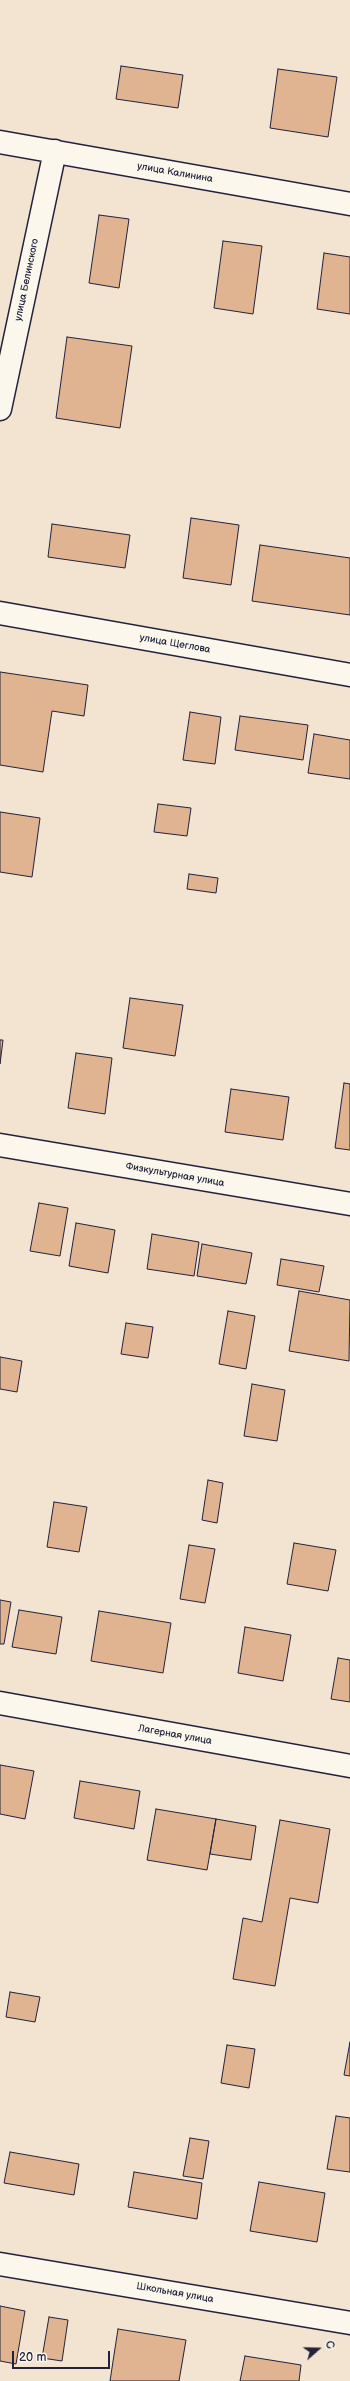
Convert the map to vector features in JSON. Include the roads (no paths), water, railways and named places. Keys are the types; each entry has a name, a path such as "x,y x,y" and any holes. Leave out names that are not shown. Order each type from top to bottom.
{"street":[{"name":"улица Калинина","path":"0,142 350,204"},
{"name":"улица Белинского","path":"0,410 55,151"},
{"name":"улица Щеглова","path":"0,613 350,675"},
{"name":"Физкультурная улица","path":"0,1145 350,1204"},
{"name":"Лагерная улица","path":"0,1703 350,1766"},
{"name":"Школьная улица","path":"0,2264 350,2323"}]}
